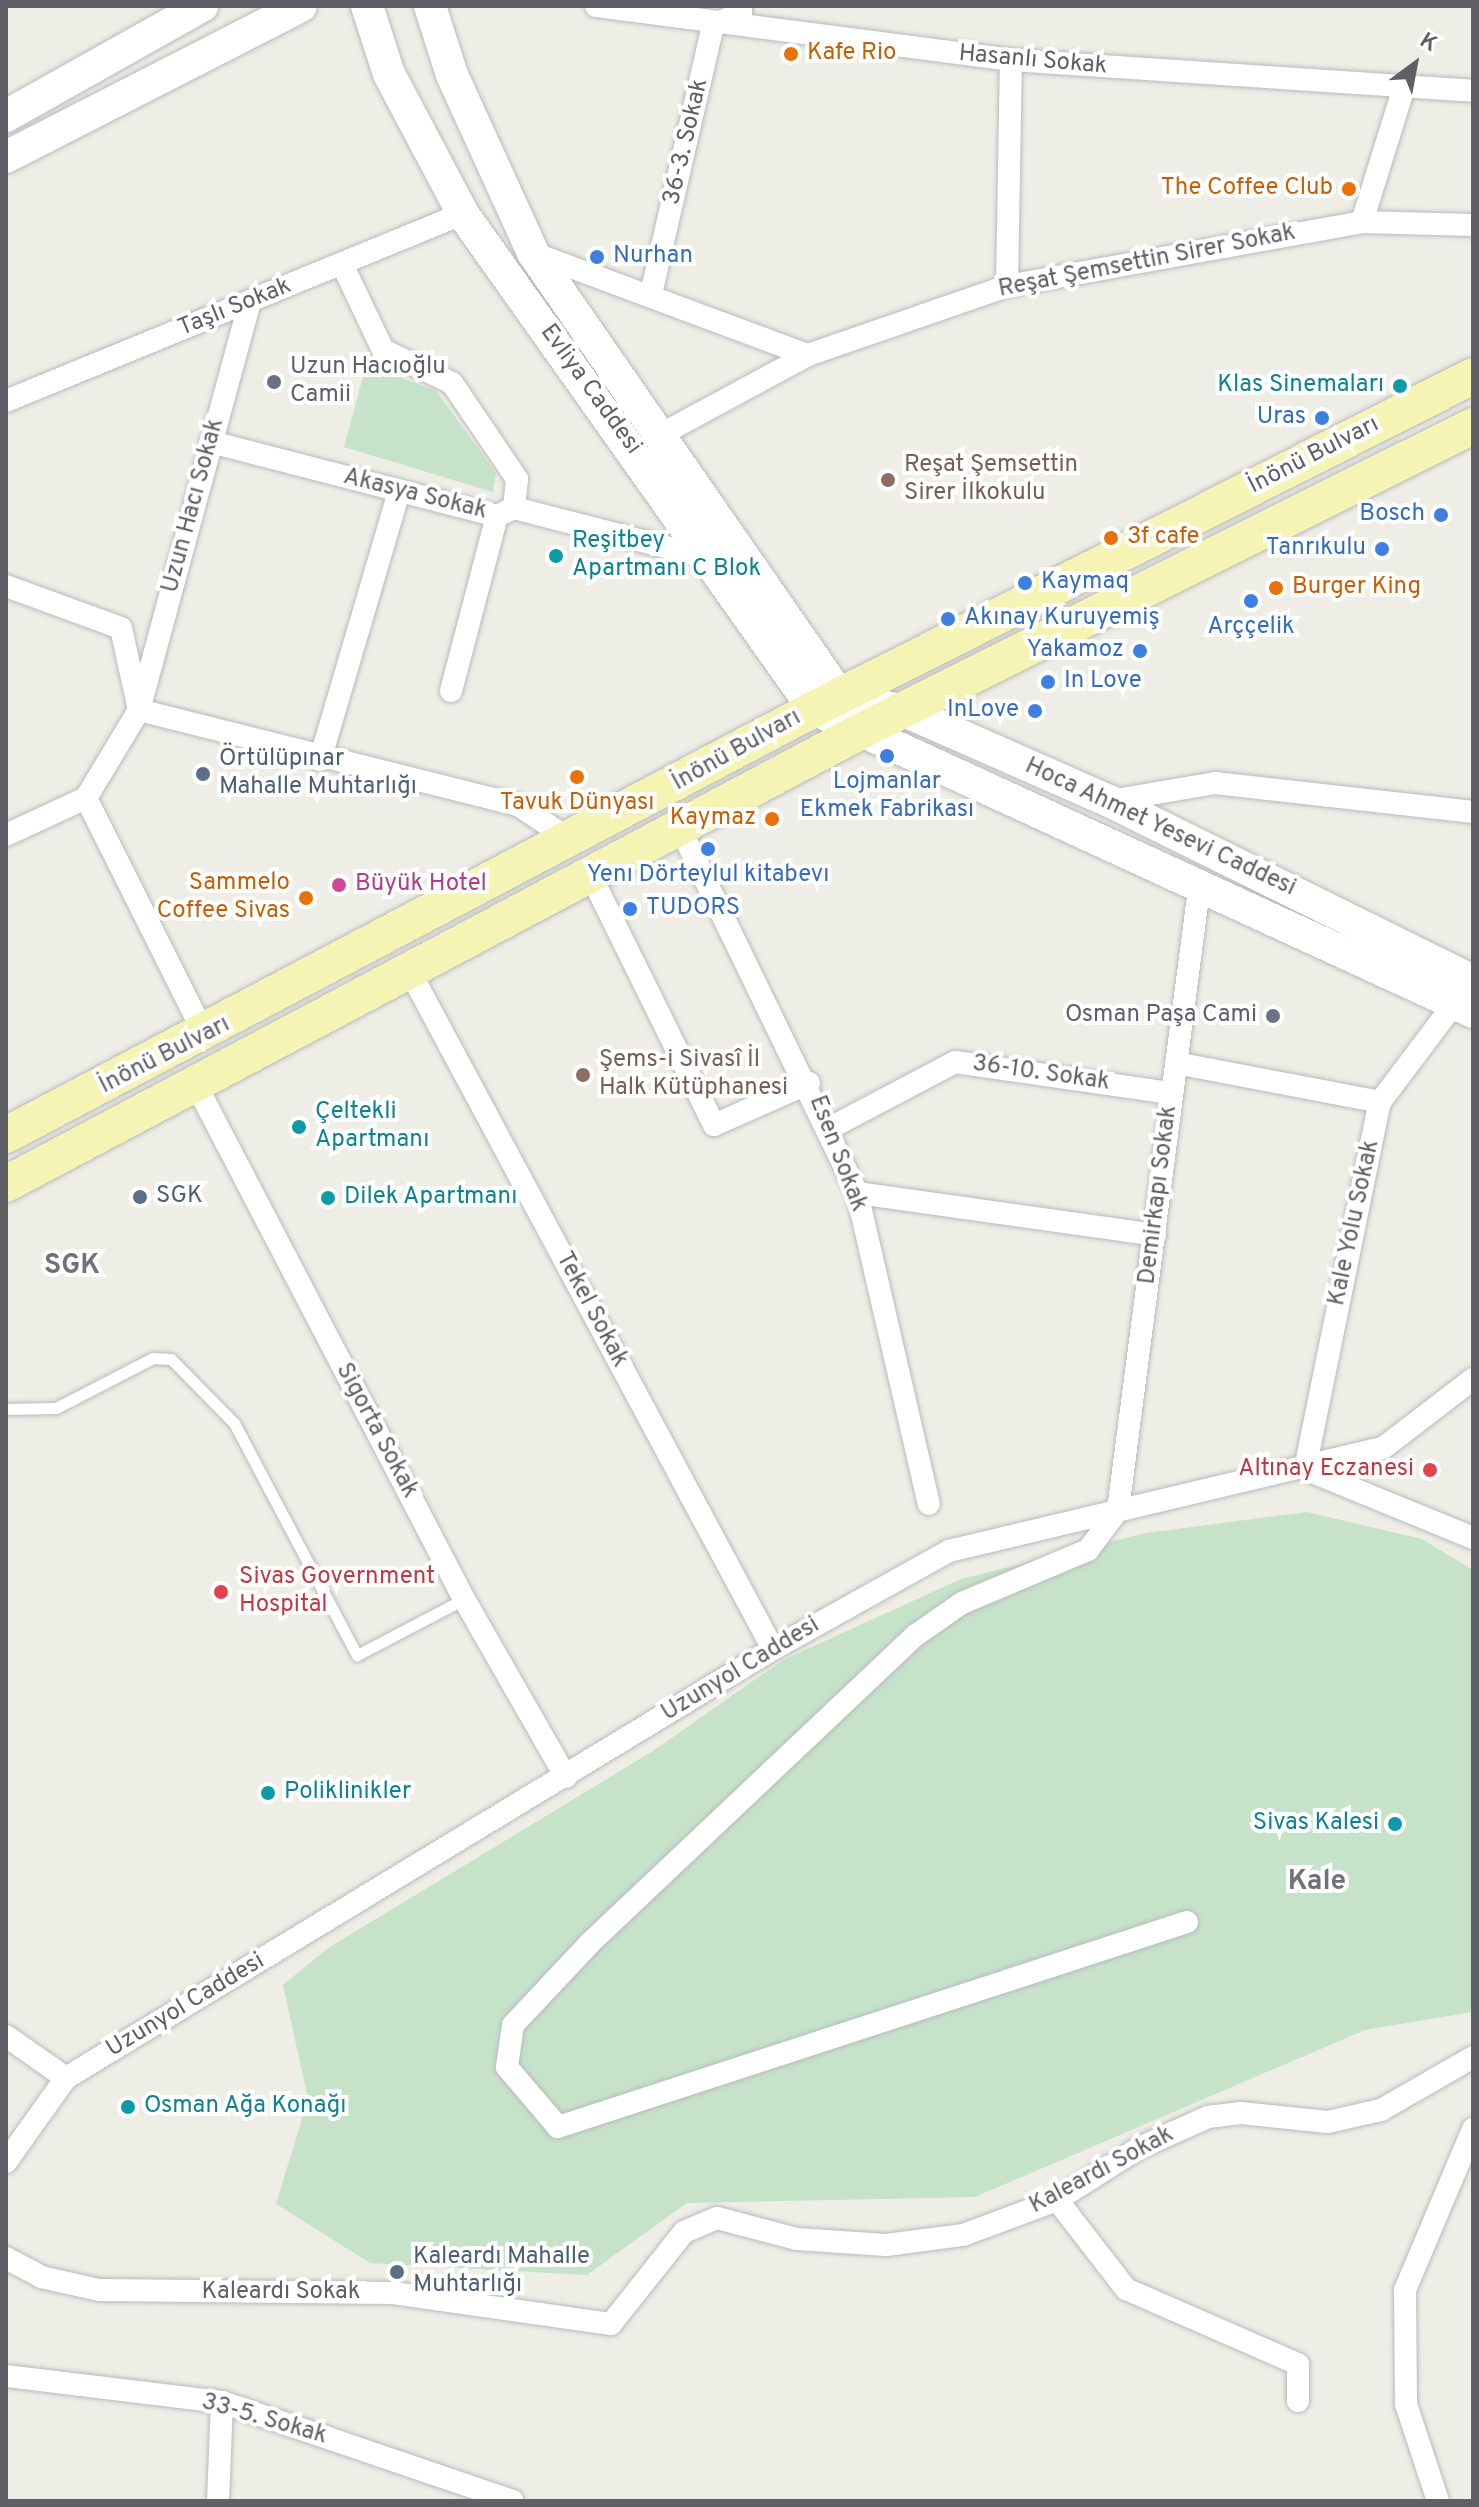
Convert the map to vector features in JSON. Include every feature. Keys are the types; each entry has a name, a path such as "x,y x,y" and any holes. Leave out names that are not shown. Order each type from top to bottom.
{"main road":[{"path":"6,116 202,6"},
{"path":"6,157 301,6"},
{"name":"Evliya Caddesi","path":"367,6 389,74 463,214 711,559 827,702"},
{"name":"Evliya Caddesi","path":"430,6 452,75 533,253 660,435 827,702"},
{"name":"İnönü Bulvarı","path":"6,1135 205,1036 827,702 1473,376"},
{"name":"İnönü Bulvarı","path":"6,1184 194,1081 867,728 907,712 1473,426"},
{"path":"827,702 867,728"},
{"name":"Hoca Ahmet Yesevi Caddesi","path":"827,702 907,712 1109,801 1469,990"},
{"name":"Hoca Ahmet Yesevi Caddesi","path":"867,728 1200,881 1469,990"}],"street":[{"name":"Hasanlı Sokak","path":"596,6 713,25 1011,60 1473,91"},
{"path":"713,25 741,13 741,6"},
{"name":"36-3. Sokak","path":"651,294 713,25"},
{"path":"1007,286 1011,60"},
{"path":"1362,222 1404,87"},
{"name":"Taşlı Sokak","path":"6,401 463,214"},
{"name":"Reşat Şemsettin Sirer Sokak","path":"660,435 808,355 1007,286 1362,222 1473,225"},
{"path":"533,253 651,294 808,355"},
{"path":"342,264 383,350 452,383 517,479 451,691"},
{"name":"Uzun Hacı Sokak","path":"86,798 139,710 250,302"},
{"name":"Akasya Sokak","path":"211,442 399,492 505,512 711,559"},
{"path":"320,760 399,492"},
{"path":"6,586 121,628 139,710 320,760 518,805 572,841"},
{"path":"1109,801 1215,783 1473,812"},
{"path":"6,835 86,798 205,1036"},
{"name":"Esen Sokak","path":"680,828 809,1083 857,1193 929,1504"},
{"path":"590,874 714,1125 809,1083"},
{"name":"Demirkapı Sokak","path":"1118,1510 1200,881"},
{"name":"Tekel Sokak","path":"409,970 773,1649"},
{"name":"Kale Yolu Sokak","path":"1305,1469 1380,1102 1469,990"},
{"name":"36-10. Sokak","path":"830,1128 955,1062 1171,1093"},
{"path":"1176,1063 1380,1102"},
{"name":"Sigorta Sokak","path":"194,1081 464,1599 566,1777"},
{"path":"857,1193 1155,1235"},
{"name":"Uzunyol Caddesi","path":"66,2078 773,1649 949,1551 1305,1469 1383,1448 1473,1379"},
{"path":"1305,1469 1473,1538"},
{"path":"1118,1510 1088,1550 962,1603 905,1645 590,1943 513,2025 507,2067 558,2127 1187,1922"},
{"path":"6,2036 66,2078"},
{"path":"6,2057 66,2078"},
{"name":"Kaleardı Sokak","path":"6,2258 41,2277 99,2290 393,2293 611,2324 684,2232 717,2218 797,2239 886,2245 963,2235 1057,2200 1139,2148 1208,2117 1342,2119 1381,2110 1473,2057"},
{"path":"6,2162 66,2078"},
{"path":"1438,2501 1406,2404 1405,2290 1473,2129"},
{"path":"1057,2200 1126,2289 1298,2364 1298,2401"},
{"name":"33-5. Sokak","path":"6,2376 222,2402 513,2501"},
{"path":"218,2501 222,2402"}],"lane":[{"path":"6,1409 56,1408 153,1358 171,1359 234,1423 357,1655 464,1599"}],"green space":[{"path":"381,370 436,391 496,473 493,492 344,447 363,377"},
{"path":"1307,1512 1422,1539 1473,1570 1473,2012 1365,2030 975,2197 687,2203 587,2275 370,2263 276,2204 308,2099 283,1985 328,1948 653,1751 783,1660 961,1579 1146,1533"}],"place":[{"name":"Kafe Rio","path":"791,54"},
{"name":"The Coffee Club","path":"1349,189"},
{"name":"Nurhan","path":"597,257"},
{"name":"Uzun Hacıoğlu Camii","path":"274,382"},
{"name":"Klas Sinemaları","path":"1400,386"},
{"name":"Uras","path":"1322,418"},
{"name":"Reşat Şemsettin Sirer İlkokulu","path":"888,480"},
{"name":"Bosch","path":"1441,515"},
{"name":"3f cafe","path":"1111,538"},
{"name":"Tanrıkulu","path":"1382,549"},
{"name":"Reşitbey Apartmanı C Blok","path":"556,556"},
{"name":"Kaymaq","path":"1025,583"},
{"name":"Burger King","path":"1276,588"},
{"name":"Arççelik","path":"1251,601"},
{"name":"Akınay Kuruyemiş","path":"948,619"},
{"name":"Yakamoz","path":"1140,651"},
{"name":"In Love","path":"1048,682"},
{"name":"InLove","path":"1035,711"},
{"name":"Lojmanlar Ekmek Fabrikası","path":"887,756"},
{"name":"Örtülüpınar Mahalle Muhtarlığı","path":"203,774"},
{"name":"Tavuk Dünyası","path":"577,777"},
{"name":"Kaymaz","path":"772,819"},
{"name":"Yenı Dörteylul kitabevı","path":"708,849"},
{"name":"Büyük Hotel","path":"339,885"},
{"name":"Sammelo Coffee Sivas","path":"306,898"},
{"name":"TUDORS","path":"630,909"},
{"name":"Osman Paşa Cami","path":"1273,1016"},
{"name":"Şems-i Sivasî İl Halk Kütüphanesi","path":"583,1075"},
{"name":"Çeltekli Apartmanı","path":"299,1127"},
{"name":"SGK","path":"140,1197"},
{"name":"Dilek Apartmanı","path":"328,1198"},
{"name":"Altınay Eczanesi","path":"1430,1470"},
{"name":"Sivas Government Hospital","path":"221,1592"},
{"name":"Poliklinikler","path":"268,1793"},
{"name":"Sivas Kalesi","path":"1395,1824"},
{"name":"Osman Ağa Konağı","path":"128,2107"},
{"name":"Kaleardı Mahalle Muhtarlığı","path":"397,2272"}],"district":[{"name":"SGK","path":"72,1266"},
{"name":"Kale","path":"1317,1882"}]}
